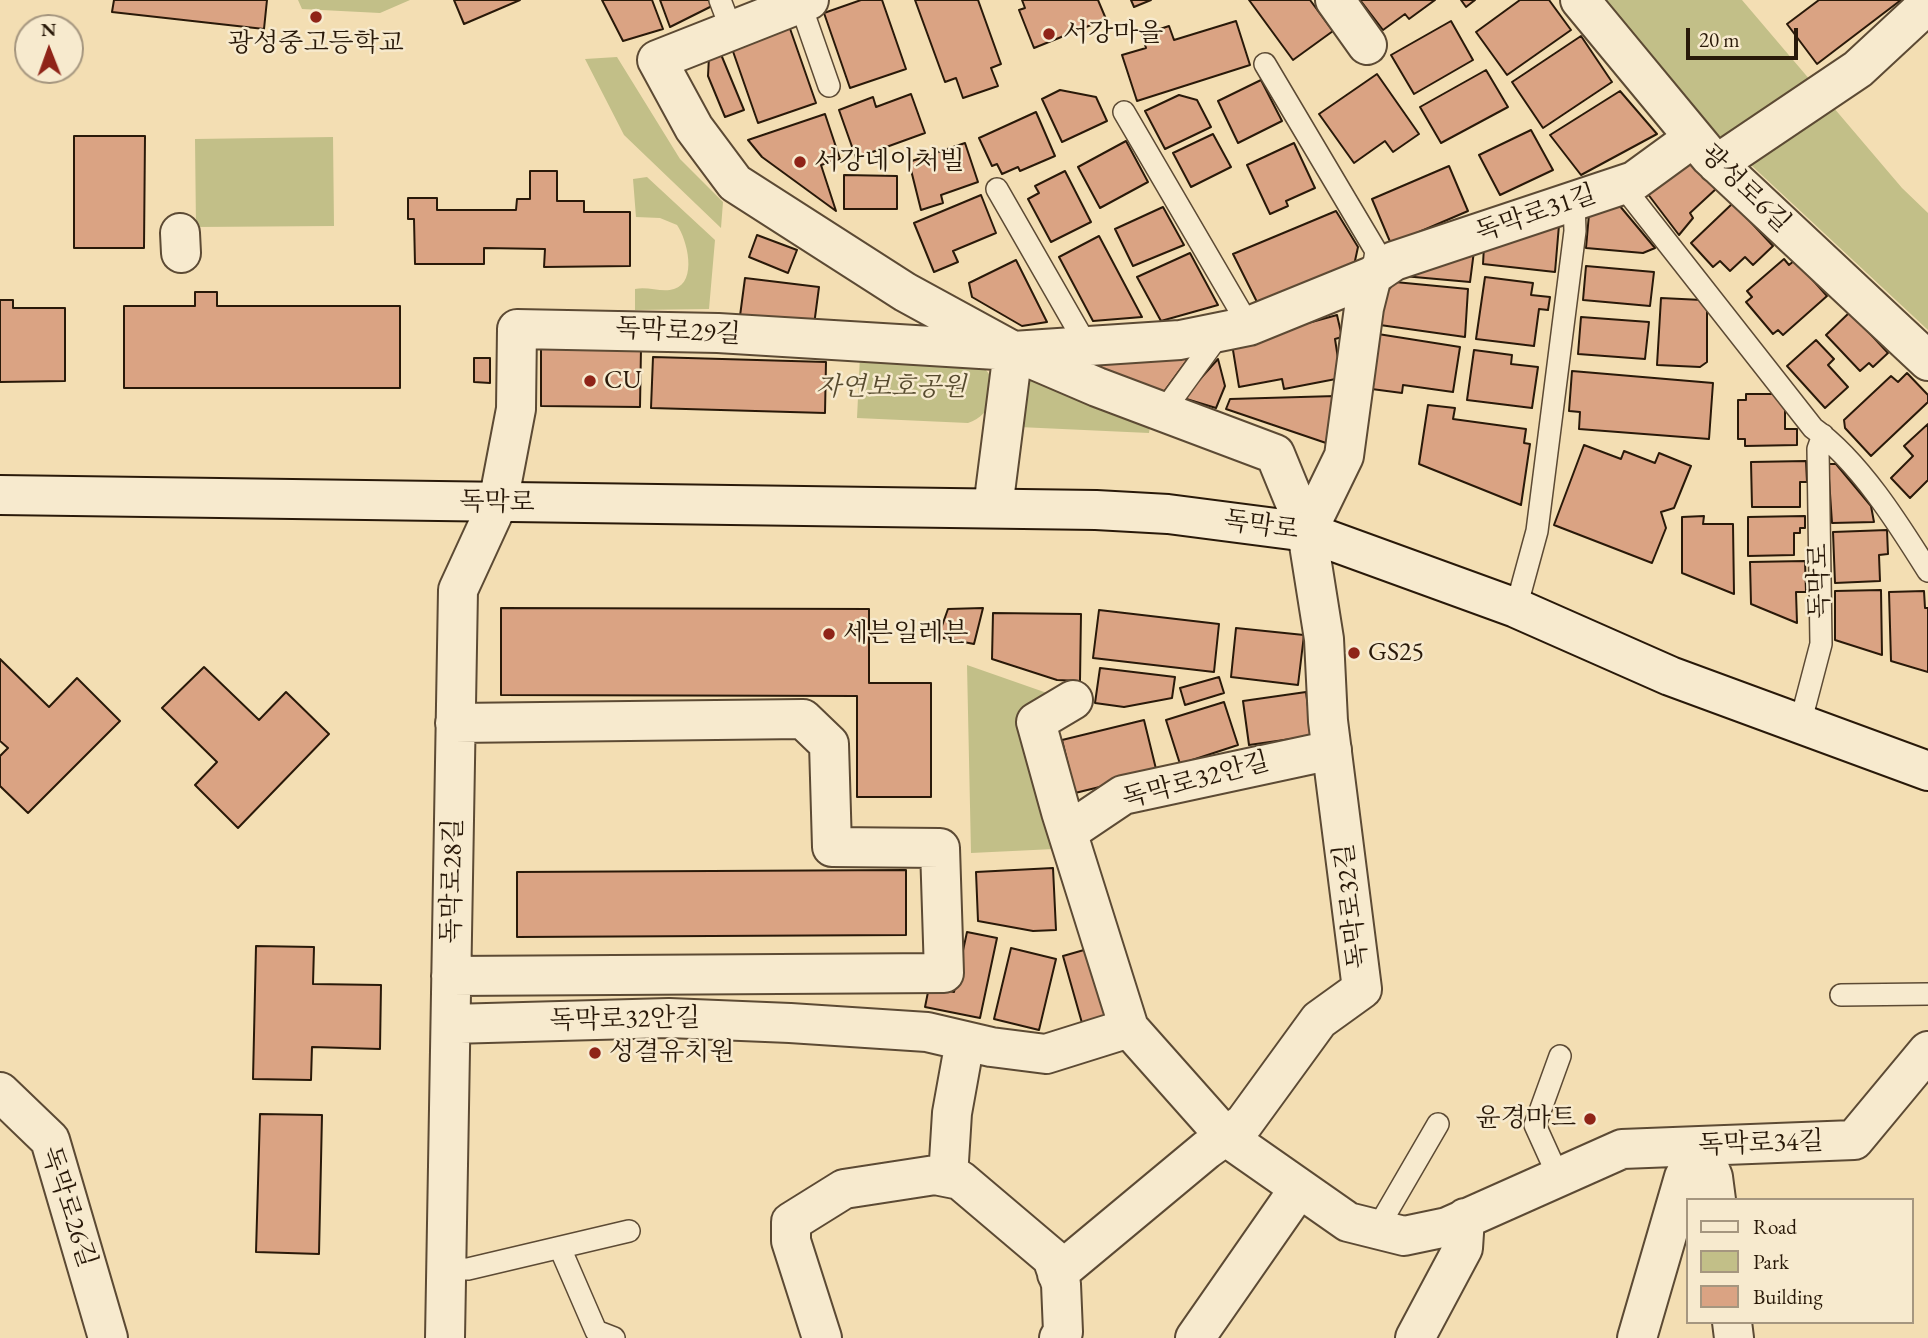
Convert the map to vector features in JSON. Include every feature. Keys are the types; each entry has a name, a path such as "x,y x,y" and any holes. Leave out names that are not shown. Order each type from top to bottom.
{"street":[{"path":"1335,0 1367,45"},
{"name":"광성로6길","path":"1580,0 1705,151 1928,361"},
{"name":"독막로29길","path":"805,2 726,14 657,60 694,128 735,183 905,292 1013,351 1275,454 1307,532"},
{"name":"독막로31길","path":"1372,276 1394,261 1634,181 1705,151 1858,69 1928,4"},
{"path":"993,508 1013,351 1180,340 1235,329 1372,276"},
{"path":"1307,532 1344,456 1364,308 1372,276"},
{"name":"독막로29길","path":"498,503 516,409 517,329 718,333 1013,351"},
{"name":"독막로","path":"0,495 875,509 993,508 1168,514 1307,532 1516,608 1670,676 1927,767"},
{"name":"독막로28길","path":"445,1338 458,590 498,503"},
{"name":"독막로32길","path":"1057,1274 1244,1123 1319,1020 1362,989 1332,750 1324,639 1307,532"},
{"path":"1073,700 1036,722 1129,1028 1225,1136"},
{"path":"451,976 944,973 940,848 832,847 829,744 803,719 455,723"},
{"name":"독막로32안길","path":"1068,832 1123,796 1332,750"},
{"name":"독막로32안길","path":"451,1024 669,1017 927,1032 1046,1054 1129,1028"},
{"path":"948,1177 952,1113 965,1041"},
{"name":"독막로34길","path":"1225,1136 1298,1190 1348,1222 1404,1236 1447,1227 1622,1149 1854,1140 1928,1051"},
{"name":"독막로26길","path":"0,1092 50,1140 108,1338"},
{"path":"1701,1147 1713,1177 1716,1198"},
{"path":"1637,1338 1684,1177 1701,1147"},
{"path":"822,1338 791,1241 791,1222 844,1189 935,1175 960,1180 1052,1258 1061,1284 1063,1332 1059,1338"},
{"path":"1195,1338 1298,1190"},
{"path":"1415,1338 1463,1248 1465,1218"}],"lane":[{"name":"독막로29길","path":"805,2 828,86"},
{"path":"1265,64 1376,251 1372,276"},
{"path":"1124,112 1235,329 1163,412"},
{"path":"1622,185 1813,428 1837,446 1910,541 1928,571"},
{"path":"997,189 1087,346"},
{"path":"1516,608 1537,531 1575,231 1574,202"},
{"name":"독막로","path":"1801,724 1821,644 1818,449 1823,435"},
{"path":"1841,995 1928,994"},
{"path":"1559,1178 1535,1125 1560,1056"},
{"path":"1377,1229 1438,1124"},
{"path":"447,1269 468,1269 629,1231"},
{"path":"560,1248 596,1331 614,1338"}],"green space":[{"path":"298,0 410,0 380,13 302,9"},
{"path":"1606,0 1742,0 1902,188 1928,213 1928,330 1706,123"},
{"path":"617,57 680,159 723,202 721,228 624,135 585,59"},
{"path":"333,137 334,226 196,227 195,139"},
{"path":"647,177 715,240 709,309 635,310 635,289 674,289 686,278 688,269 687,250 677,225 660,218 636,217 633,179"},
{"name":"자연보호공원","path":"860,356 981,366 993,381 993,398 984,413 968,423 857,418"},
{"name":"자연보호공원","path":"1026,375 1150,426 1149,433 1019,427"},
{"path":"967,665 1047,693 1020,722 1054,849 971,853"}],"building":[{"path":"114,0 267,0 264,29 112,12"},
{"path":"454,0 520,0 464,24"},
{"path":"602,0 652,0 663,29 623,41"},
{"path":"660,0 709,0 712,6 670,27"},
{"path":"861,0 882,0 906,69 850,88 824,13"},
{"path":"915,0 978,0 1001,64 991,68 998,86 963,98 956,78 945,82"},
{"name":"서강마을","path":"1022,0 1098,0 1106,19 1034,48 1019,10 1025,8"},
{"path":"1131,0 1151,0 1134,7"},
{"path":"1249,0 1310,0 1333,31 1293,60"},
{"path":"1360,0 1435,0 1409,19 1405,14 1383,30"},
{"path":"1461,0 1475,0 1466,7"},
{"path":"1520,0 1549,0 1571,30 1507,75 1476,32"},
{"path":"1819,0 1901,0 1817,64 1787,24"},
{"path":"787,20 816,103 758,123 729,40"},
{"path":"1236,21 1250,65 1137,101 1122,55 1146,48 1142,35 1169,26 1174,40"},
{"path":"1451,21 1473,60 1414,94 1391,55"},
{"path":"1581,36 1612,82 1543,128 1512,82"},
{"path":"720,52 744,110 725,117 708,76 709,56"},
{"path":"1486,70 1508,107 1441,143 1420,107"},
{"path":"1377,74 1419,134 1393,152 1385,141 1354,163 1319,114"},
{"path":"1261,80 1282,121 1238,143 1218,101"},
{"path":"1060,90 1096,97 1107,121 1062,142 1042,99"},
{"path":"1620,91 1657,134 1581,175 1550,135"},
{"path":"911,94 925,133 856,158 839,110 873,97 876,107"},
{"path":"1179,95 1197,100 1211,127 1165,149 1145,111"},
{"path":"1036,112 1055,156 1020,171 1018,167 1002,174 997,164 992,166 979,138"},
{"name":"서강네이처빌","path":"825,114 840,159 821,165 836,211 762,157 748,140"},
{"path":"1531,130 1553,170 1500,195 1479,155"},
{"path":"1213,134 1231,167 1191,187 1173,153"},
{"path":"74,136 145,136 144,248 74,248"},
{"path":"1126,141 1148,182 1100,208 1078,167"},
{"path":"965,143 978,182 941,195 943,203 921,210 909,162"},
{"path":"1294,143 1315,188 1286,201 1288,206 1270,214 1247,165"},
{"path":"1688,155 1717,188 1690,213 1693,218 1679,235 1644,189"},
{"path":"1449,166 1468,211 1391,244 1372,199"},
{"path":"530,171 557,171 557,201 584,201 584,212 630,212 630,266 544,267 545,249 484,248 484,264 415,264 414,219 408,219 408,198 437,198 437,210 516,210 517,199 530,199"},
{"path":"1065,171 1091,222 1051,242 1028,199 1039,193 1035,186"},
{"path":"844,175 897,176 897,209 844,209"},
{"path":"981,195 996,233 953,251 958,262 934,272 914,223"},
{"path":"1733,203 1773,246 1753,265 1745,257 1730,271 1720,261 1713,267 1691,243"},
{"path":"1619,205 1655,248 1643,253 1586,248 1589,214"},
{"path":"1163,207 1184,245 1133,266 1115,229"},
{"path":"1336,211 1358,247 1353,270 1258,304 1233,254"},
{"path":"1559,225 1555,272 1483,264 1484,246"},
{"path":"757,235 797,250 788,273 749,257"},
{"path":"1099,236 1142,317 1093,321 1059,257"},
{"path":"1474,251 1470,282 1403,276"},
{"path":"1190,253 1218,305 1161,321 1137,277"},
{"path":"1784,259 1789,265 1795,260 1827,296 1783,335 1778,330 1773,334 1746,302 1752,297 1747,291"},
{"path":"1016,260 1047,322 1022,326 972,297 969,283"},
{"path":"1586,266 1654,272 1650,306 1583,300"},
{"path":"1485,277 1533,283 1531,295 1550,297 1548,310 1539,309 1534,346 1476,339"},
{"path":"745,278 819,287 814,325 740,316"},
{"path":"1395,282 1468,289 1465,337 1380,325 1379,301"},
{"path":"195,292 217,292 217,306 400,306 400,388 124,388 124,306 195,306"},
{"path":"1661,298 1702,300 1707,307 1707,362 1700,367 1657,365"},
{"path":"0,300 13,300 13,308 65,308 65,381 0,382"},
{"path":"1850,312 1888,353 1873,367 1869,363 1860,371 1826,335"},
{"path":"1337,315 1342,337 1335,339 1341,378 1284,389 1282,379 1239,387 1232,344"},
{"path":"1581,317 1649,322 1645,359 1578,354"},
{"path":"1378,334 1460,347 1453,392 1403,385 1402,393 1364,388"},
{"path":"1816,340 1834,359 1828,365 1848,387 1825,408 1787,366"},
{"path":"541,347 641,348 640,407 541,406"},
{"path":"1474,350 1512,355 1511,364 1538,367 1532,408 1467,400"},
{"path":"1176,353 1187,360 1163,393 1089,364"},
{"path":"653,357 826,362 825,413 651,408"},
{"path":"474,358 490,358 490,383 474,382"},
{"path":"1218,359 1225,386 1216,408 1183,398"},
{"path":"1572,371 1713,383 1709,439 1579,429 1580,412 1569,411"},
{"path":"1907,373 1928,395 1928,402 1871,456 1845,428 1844,420 1891,376 1898,382"},
{"path":"1746,394 1778,394 1785,399 1785,429 1797,429 1797,445 1745,446 1745,439 1738,439 1738,400 1746,400"},
{"path":"1336,396 1329,444 1226,409 1230,399"},
{"path":"1428,405 1455,408 1453,419 1526,429 1524,443 1530,444 1521,505 1419,464"},
{"path":"1928,424 1928,480 1910,498 1891,478 1913,456 1904,446"},
{"path":"1584,445 1621,459 1624,451 1655,463 1659,453 1691,466 1674,508 1661,512 1666,528 1652,563 1554,525"},
{"path":"1806,461 1807,482 1800,482 1800,507 1752,507 1751,462"},
{"path":"1828,464 1836,464 1871,506 1874,522 1832,523"},
{"path":"1704,516 1703,524 1733,524 1734,594 1682,573 1682,517"},
{"path":"1805,516 1805,528 1800,528 1800,533 1794,533 1794,555 1748,556 1748,517"},
{"path":"1887,530 1888,554 1879,555 1880,581 1835,583 1833,532"},
{"path":"1805,561 1806,592 1796,592 1797,623 1751,604 1750,562"},
{"path":"1881,590 1882,655 1835,640 1835,591"},
{"path":"1924,591 1925,608 1928,608 1928,672 1891,661 1889,592"},
{"path":"501,608 869,609 869,683 931,683 931,797 857,797 857,696 501,695"},
{"path":"983,608 974,644 938,637 948,609"},
{"path":"1099,610 1219,624 1214,672 1093,658"},
{"path":"993,613 1081,614 1080,681 1057,680 992,659"},
{"path":"1236,628 1304,635 1298,685 1231,677"},
{"path":"0,659 49,707 77,678 120,721 28,813 0,786 0,756 8,748 0,741"},
{"path":"204,667 259,720 286,692 329,734 238,828 195,785 217,762 162,708"},
{"path":"1100,668 1175,677 1172,698 1124,707 1095,703"},
{"path":"1219,677 1224,693 1185,705 1180,688"},
{"path":"1306,692 1312,736 1249,745 1243,701"},
{"path":"1224,702 1238,745 1180,764 1166,720"},
{"path":"1144,720 1157,773 1075,793 1062,740"},
{"path":"1053,868 1056,930 1033,931 978,921 976,872"},
{"path":"906,870 906,935 517,937 517,872"},
{"path":"967,932 997,938 980,1018 925,1007 929,987 954,992"},
{"path":"256,946 314,947 313,984 381,985 380,1049 312,1047 311,1080 253,1079"},
{"path":"1011,948 1056,959 1039,1030 994,1019"},
{"path":"1091,948 1110,1015 1082,1023 1063,956"},
{"path":"260,1114 322,1115 319,1254 256,1252"}],"place":[{"name":"광성중고등학교","path":"316,17"},
{"name":"서강마을","path":"1049,34"},
{"name":"서강네이처빌","path":"800,162"},
{"name":"CU","path":"590,381"},
{"name":"세븐일레븐","path":"829,634"},
{"name":"GS25","path":"1354,653"},
{"name":"성결유치원","path":"595,1053"},
{"name":"윤경마트","path":"1590,1119"}]}
